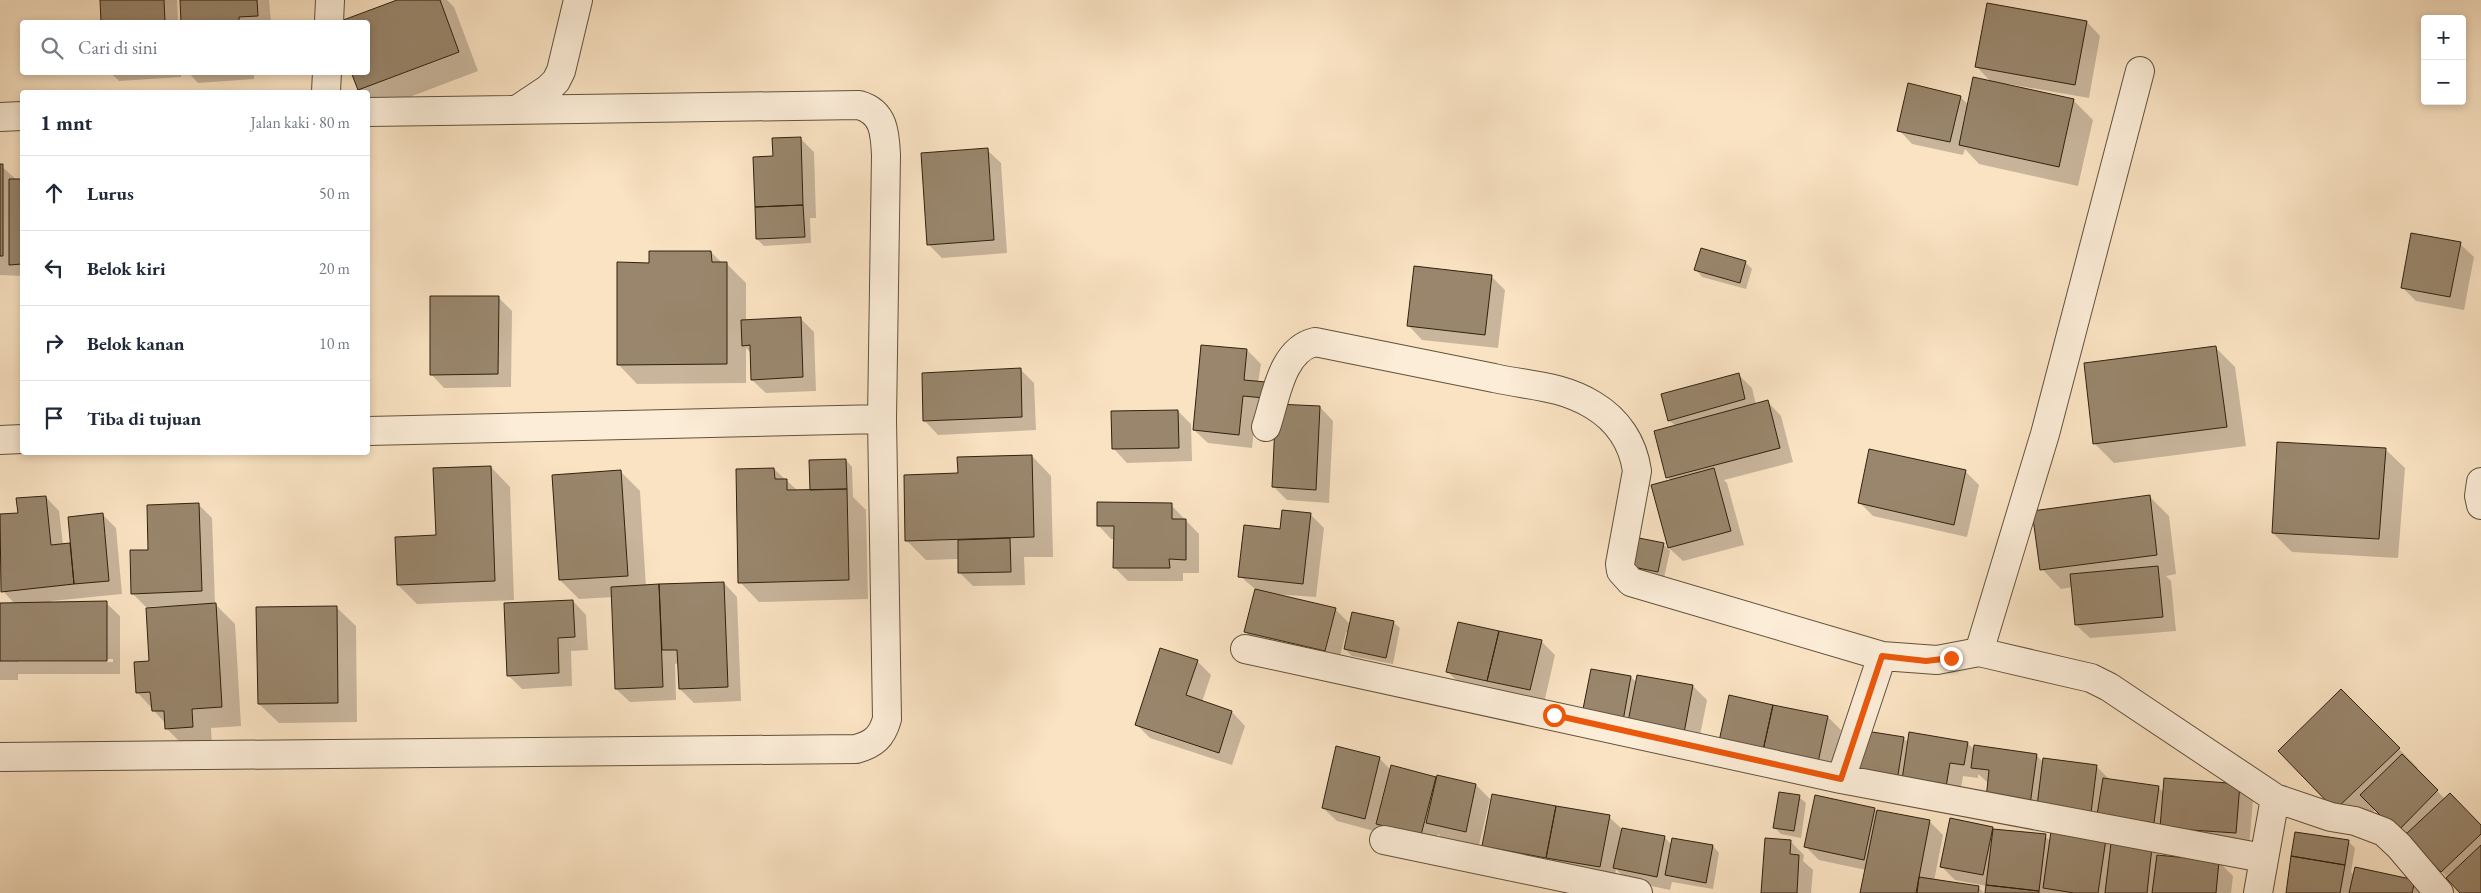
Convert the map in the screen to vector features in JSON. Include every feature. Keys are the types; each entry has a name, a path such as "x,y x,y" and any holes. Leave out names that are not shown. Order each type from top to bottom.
{"street":[{"path":"329,20 330,0"},
{"path":"518,109 556,81 578,0"},
{"path":"1979,652 2045,434 2140,71"},
{"path":"326,90 327,75"},
{"path":"0,757 856,749 870,745 884,729 887,719 882,418 886,155 883,126 870,108 859,105 370,112"},
{"path":"0,117 20,116"},
{"path":"1266,427 1287,363 1301,347 1315,342 1503,380 1551,386 1592,404 1607,414 1623,433 1635,457 1637,471 1620,564 1621,571 1631,582 1882,656 1937,660 1979,652 2091,678 2108,687 2275,798 2331,817 2354,821 2384,832 2399,846 2439,893"},
{"path":"370,431 882,418"},
{"path":"0,440 20,439"},
{"path":"2481,482 2479,496 2481,506"},
{"path":"1245,649 1841,779 2263,858"},
{"path":"1841,779 1882,656"},
{"path":"2258,893 2275,798"},
{"path":"1384,840 1638,893"}],"building":[{"path":"100,0 164,0 165,20 101,20"},
{"path":"180,0 257,0 258,16 239,17 239,20 181,20"},
{"path":"397,0 440,0 459,52 358,90 352,75 370,75 370,20 343,20"},
{"path":"1987,3 2087,21 2075,85 1975,67"},
{"path":"1973,77 2074,99 2059,167 1959,145"},
{"path":"1908,83 1961,96 1950,142 1897,131"},
{"path":"801,137 803,205 755,207 753,157 773,156 772,138"},
{"path":"988,148 994,240 927,245 921,153"},
{"path":"0,164 3,164 3,256 0,256"},
{"path":"9,179 20,179 20,264 9,265"},
{"path":"803,205 805,237 756,239 755,207"},
{"path":"2411,233 2461,242 2450,297 2401,288"},
{"path":"1701,248 1746,261 1740,283 1694,270"},
{"path":"649,251 711,251 712,262 727,262 727,364 617,365 617,262 649,263"},
{"path":"1414,266 1492,275 1485,335 1407,326"},
{"path":"430,296 499,296 498,374 430,375"},
{"path":"801,317 803,377 751,380 750,345 742,346 741,320"},
{"path":"1201,345 1247,349 1244,380 1266,382 1264,398 1243,396 1239,435 1193,430"},
{"path":"2216,346 2227,427 2093,444 2084,363"},
{"path":"1021,368 1022,417 923,421 922,373"},
{"path":"1739,373 1745,399 1668,421 1661,394"},
{"path":"1768,400 1780,448 1666,478 1654,431"},
{"path":"1276,404 1320,406 1316,490 1272,487"},
{"path":"1178,410 1179,448 1112,449 1111,411"},
{"path":"2277,442 2386,448 2379,539 2272,533"},
{"path":"1869,449 1966,470 1954,525 1858,503"},
{"path":"1032,455 1034,537 905,541 904,475 958,473 957,457"},
{"path":"846,459 847,489 810,490 809,460"},
{"path":"491,466 495,581 397,585 395,537 436,535 433,468"},
{"path":"774,468 775,479 787,479 787,490 847,489 849,580 738,583 736,469"},
{"path":"1714,468 1731,531 1668,548 1651,485"},
{"path":"621,470 628,576 559,580 552,475"},
{"path":"2150,495 2157,555 2040,570 2032,511"},
{"path":"46,496 51,545 70,543 74,584 1,592 0,514 18,513 16,498"},
{"path":"1097,502 1172,503 1172,519 1186,519 1186,560 1169,559 1170,568 1113,568 1114,526 1097,526"},
{"path":"199,503 202,591 131,594 130,550 148,550 147,505"},
{"path":"1282,510 1311,513 1303,584 1238,577 1244,525 1280,529"},
{"path":"103,513 109,581 74,584 68,517"},
{"path":"1629,536 1664,543 1658,572 1623,565"},
{"path":"1010,538 1011,572 958,573 958,540"},
{"path":"2158,566 2163,617 2075,625 2070,574"},
{"path":"724,582 728,687 679,689 677,650 662,650 659,584"},
{"path":"659,584 663,687 615,689 611,587"},
{"path":"1255,589 1336,608 1325,651 1244,632"},
{"path":"573,600 575,637 558,638 559,673 507,676 504,603"},
{"path":"107,601 107,661 0,661 0,603"},
{"path":"216,603 222,707 192,709 193,727 165,729 164,711 152,711 150,692 136,693 134,662 149,661 146,608"},
{"path":"337,606 338,703 258,704 256,607"},
{"path":"1352,612 1394,621 1386,658 1344,649"},
{"path":"1458,622 1499,631 1487,681 1446,672"},
{"path":"1499,631 1542,640 1530,690 1487,681"},
{"path":"1160,648 1198,660 1186,695 1232,711 1219,753 1135,725"},
{"path":"1591,669 1631,676 1623,721 1582,714"},
{"path":"1637,675 1693,685 1684,733 1628,722"},
{"path":"2341,689 2400,748 2335,810 2278,751"},
{"path":"1729,695 1773,705 1762,755 1718,746"},
{"path":"1773,705 1828,716 1817,767 1762,755"},
{"path":"1866,731 1904,737 1897,781 1858,775"},
{"path":"1909,732 1968,742 1964,765 1950,763 1946,787 1902,780"},
{"path":"1974,745 2037,754 2030,805 1986,799 1989,770 1971,768"},
{"path":"1336,746 1380,757 1365,819 1322,808"},
{"path":"2402,754 2438,790 2397,832 2360,795"},
{"path":"2043,758 2097,765 2091,813 2037,806"},
{"path":"1391,765 1436,777 1421,835 1376,824"},
{"path":"1437,775 1476,784 1466,832 1426,823"},
{"path":"2103,778 2159,786 2154,823 2097,815"},
{"path":"2164,778 2240,784 2236,833 2160,828"},
{"path":"1779,792 1800,795 1794,831 1773,828"},
{"path":"2450,793 2481,825 2481,834 2441,872 2405,835"},
{"path":"1492,794 1556,806 1546,858 1482,846"},
{"path":"1815,795 1875,808 1864,860 1804,847"},
{"path":"1556,806 1610,815 1600,867 1546,858"},
{"path":"1877,810 1930,820 1916,893 1860,893"},
{"path":"1950,818 1993,827 1983,875 1940,867"},
{"path":"1622,828 1665,836 1657,877 1613,868"},
{"path":"1993,829 2046,834 2039,891 1986,885"},
{"path":"2051,831 2106,839 2098,893 2074,893 2043,888"},
{"path":"2295,832 2349,840 2345,865 2291,856"},
{"path":"1672,838 1713,845 1706,883 1665,875"},
{"path":"1765,838 1791,840 1790,854 1799,855 1797,893 1761,893"},
{"path":"2111,843 2152,847 2147,893 2105,893"},
{"path":"2481,845 2481,893 2460,893 2446,878"},
{"path":"2157,855 2219,861 2216,893 2152,893"},
{"path":"2291,856 2345,865 2340,893 2286,893"},
{"path":"2355,867 2415,880 2412,893 2349,893"},
{"path":"1919,877 1979,886 1978,893 1917,893"},
{"path":"1986,885 2039,891 2039,893 1985,893"}],"route":[{"path":"1554,715 1841,779 1882,656 1926,661 1951,658"}]}
